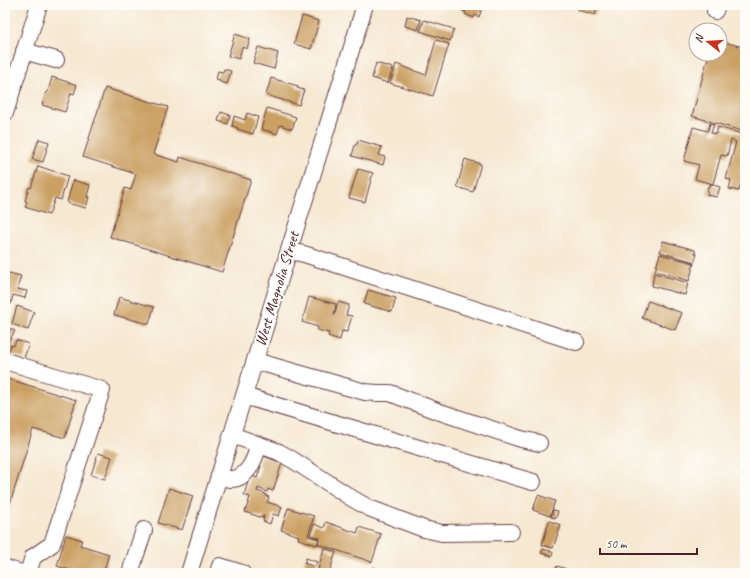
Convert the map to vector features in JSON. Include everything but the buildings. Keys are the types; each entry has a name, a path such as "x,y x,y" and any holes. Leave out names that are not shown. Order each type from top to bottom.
{"street":[{"path":"5,113 39,5"},
{"name":"West Magnolia Street","path":"189,573 365,5"},
{"path":"24,51 56,60"},
{"path":"289,251 304,254 576,342"},
{"path":"5,361 102,390 52,544 33,557 28,573"},
{"path":"254,361 365,392 390,392 437,411 539,443"},
{"path":"244,396 533,482"},
{"path":"232,435 279,452 294,460 353,500 369,508 424,529 442,533 511,532"},
{"path":"219,476 232,479 245,473 256,456 259,445"},
{"path":"130,573 144,530"},
{"path":"218,573 220,566 242,573"},
{"path":"5,568 21,573"}]}
